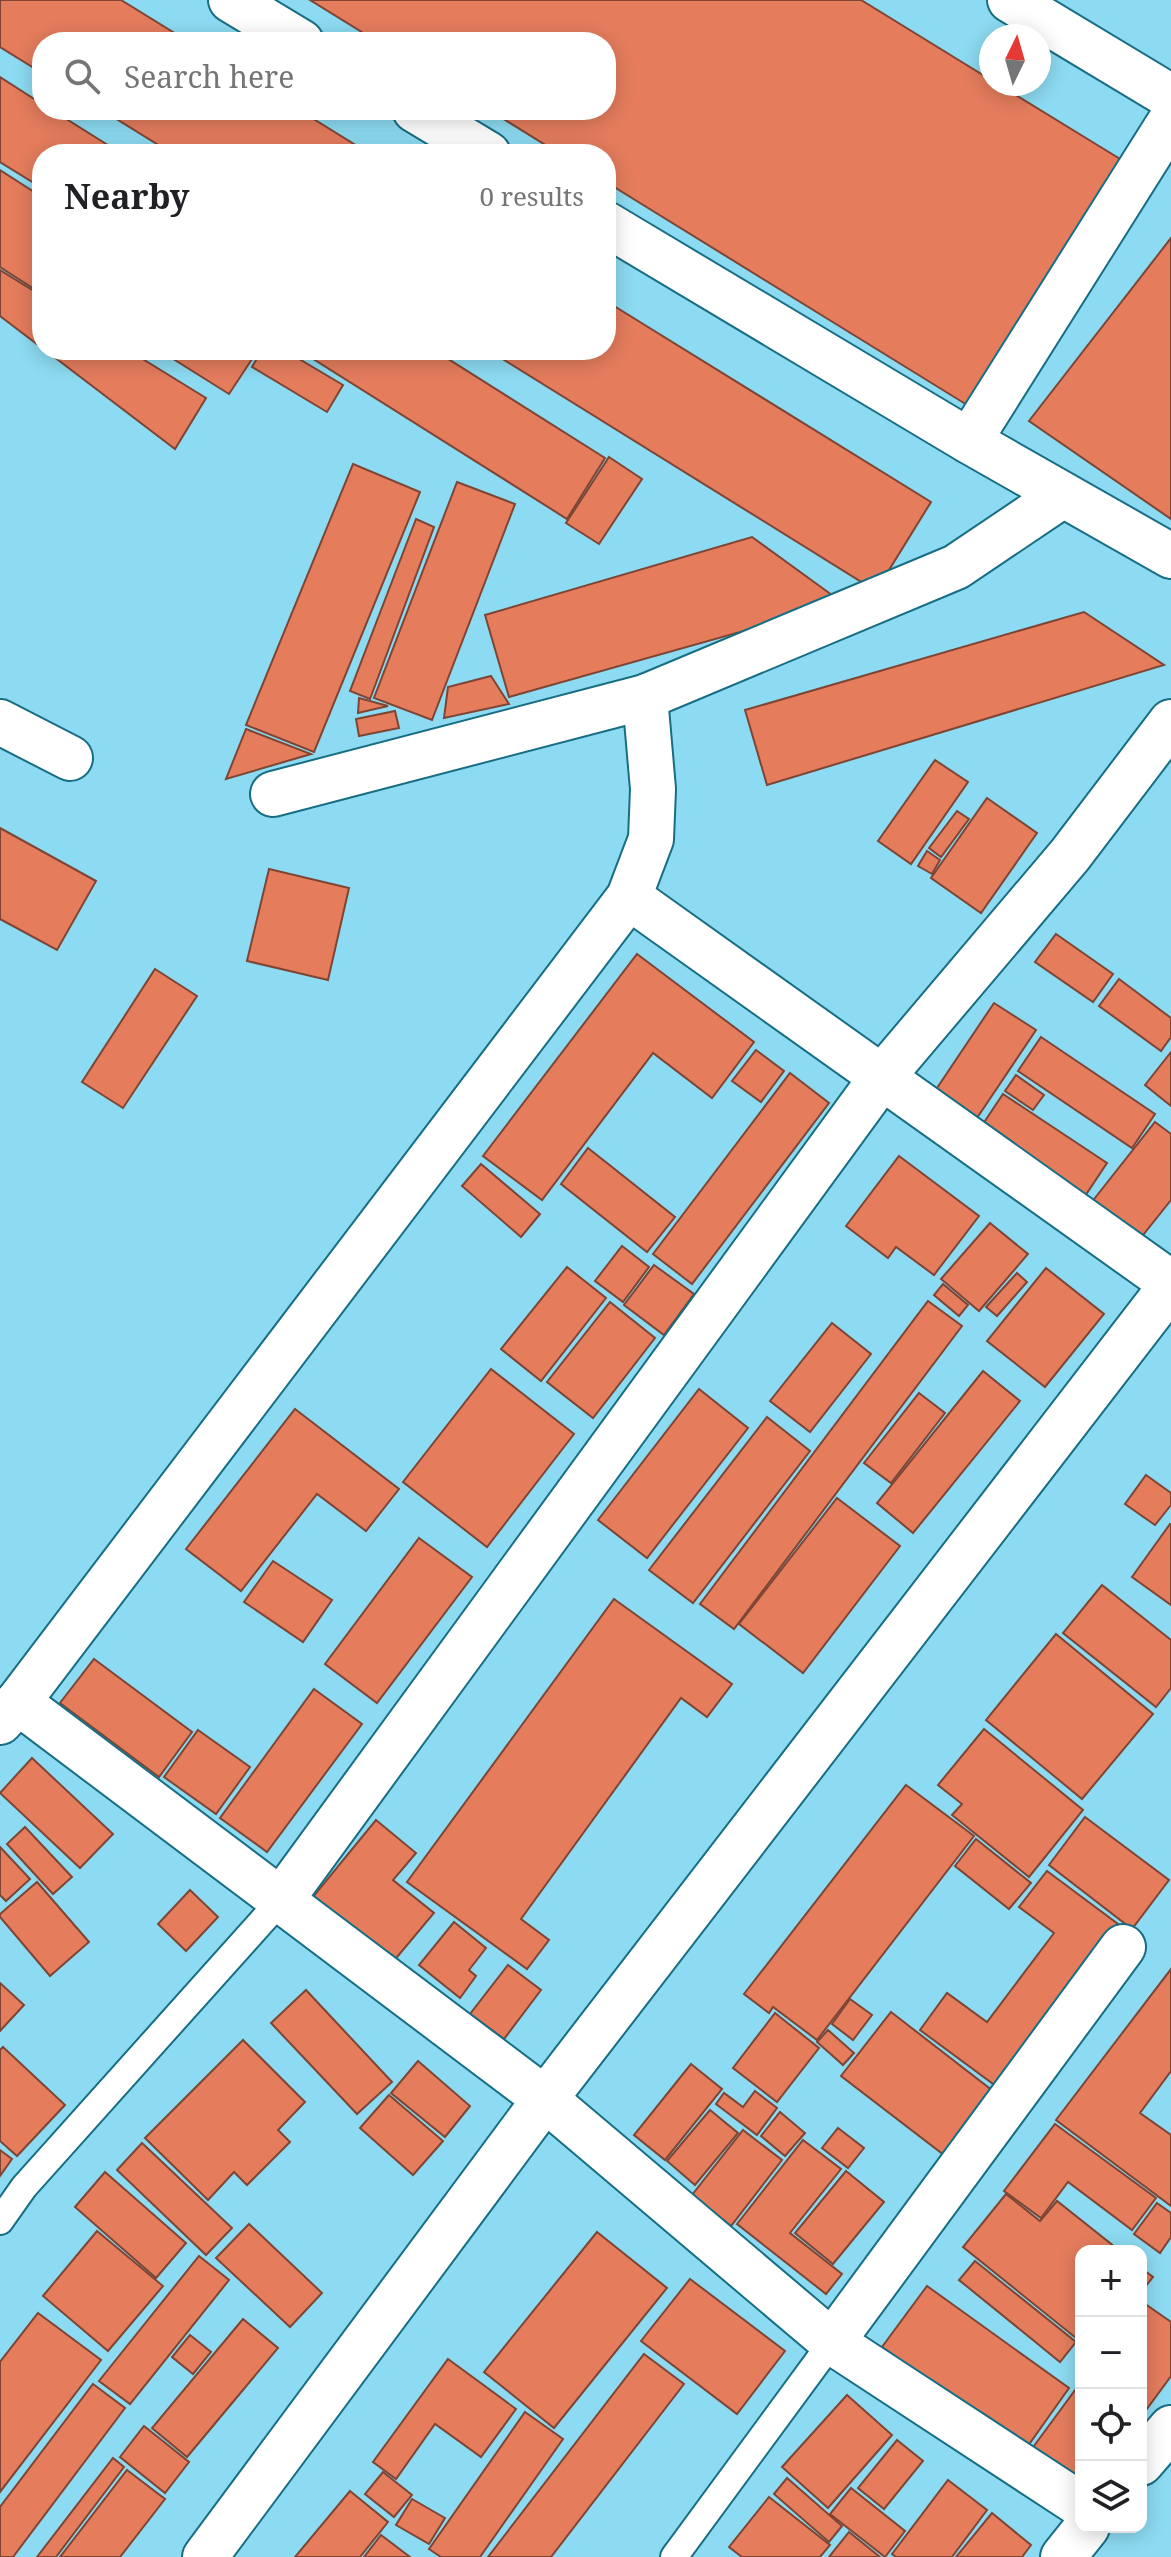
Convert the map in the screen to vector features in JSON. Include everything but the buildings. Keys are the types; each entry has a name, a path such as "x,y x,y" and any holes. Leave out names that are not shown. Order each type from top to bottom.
{"street":[{"path":"231,0 284,32"},
{"path":"1010,0 1171,97"},
{"path":"432,120 471,144"},
{"path":"969,441 1171,120"},
{"path":"616,230 969,441 1171,556"},
{"path":"273,794 645,697 956,567 1063,495"},
{"path":"645,697 653,789 651,839 629,897 9,1712 281,1900 545,2099 832,2342 1075,2501"},
{"path":"0,722 70,758"},
{"path":"281,1900 882,1077 1070,855 1171,722"},
{"path":"205,2557 545,2099 1171,1285 629,897"},
{"path":"832,2342 1123,1947"},
{"path":"1143,2461 1171,2428"},
{"path":"1063,2557 1082,2533"}],"lane":[{"path":"0,2221 24,2187 281,1900"},
{"path":"674,2557 832,2342"}]}
